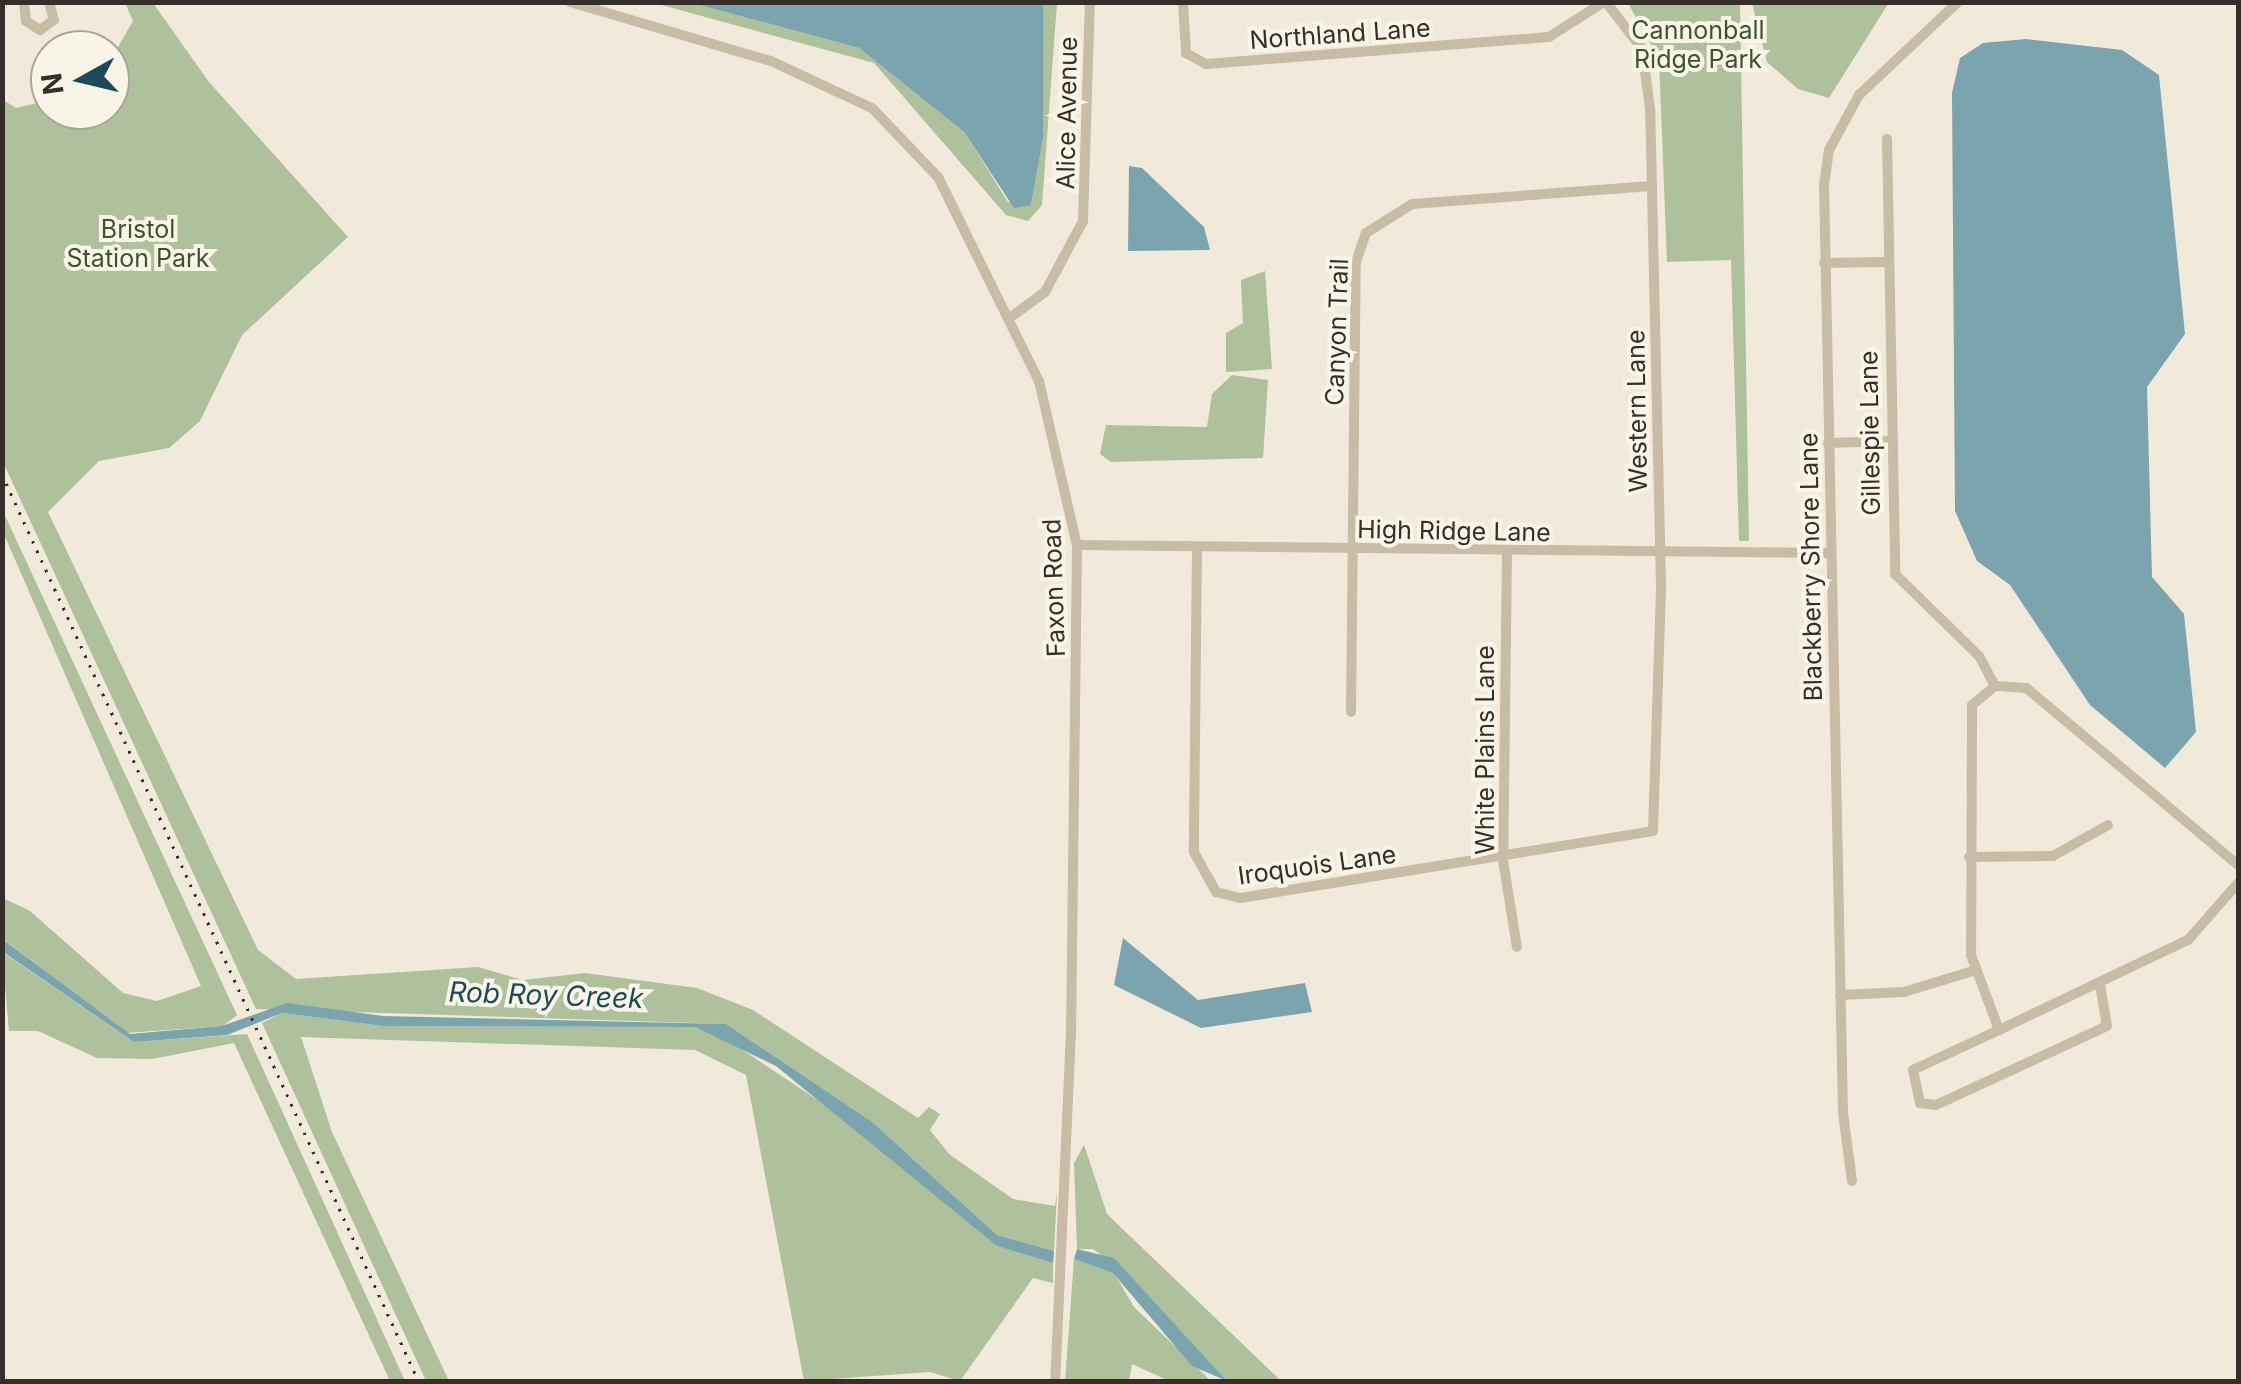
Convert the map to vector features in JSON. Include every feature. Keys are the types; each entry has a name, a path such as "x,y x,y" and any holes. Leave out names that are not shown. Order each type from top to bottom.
{"street":[{"path":"24,2 26,21 40,30 54,20 49,2"},
{"name":"Faxon Road","path":"570,2 771,61 872,108 938,176 1011,317 1063,459 1077,545 1072,1032 1055,1382"},
{"name":"Alice Avenue","path":"1011,317 1046,292 1083,221 1090,2"},
{"name":"Northland Lane","path":"1183,2 1190,57 1206,64 1549,38 1605,2"},
{"name":"Western Lane","path":"1605,2 1646,64 1660,554 1653,831"},
{"name":"Blackberry Shore Lane","path":"1852,1180 1840,995 1824,185 1843,122 1958,2"},
{"name":"Gillespie Lane","path":"1887,139 1895,574 1979,656 1995,686"},
{"name":"Canyon Trail","path":"1352,712 1356,262 1366,234 1412,204 1651,186"},
{"path":"1824,263 1887,262"},
{"path":"1828,443 1890,441"},
{"name":"High Ridge Lane","path":"1077,545 1830,553"},
{"name":"Iroquois Lane","path":"1197,547 1194,852 1208,887 1240,898 1503,860 1653,831"},
{"name":"White Plains Lane","path":"1508,552 1503,860 1516,946"},
{"path":"1998,1030 1974,971 1967,724 1976,698 1995,686 2026,688 2238,866"},
{"path":"1969,857 2053,856 2108,825"},
{"path":"2100,985 2107,1026 1936,1106 1920,1103 1913,1070 2100,985 2188,940 2238,883"},
{"path":"1840,995 1904,992 1974,971"}],"green space":[{"name":"Bristol Station Park","path":"125,3 153,3 209,82 348,237 242,335 200,421 169,448 99,461 48,512 258,950 296,979 478,967 523,980 585,973 697,988 753,1010 918,1118 929,1107 940,1114 930,1130 949,1154 1013,1199 1055,1206 1057,1192 1054,1251 997,1235 871,1121 726,1024 256,1009 3,462 2,99 16,108 30,105 30,130 130,130 128,30 133,21"},
{"path":"654,3 692,3 859,48 964,132 1008,202 1031,205 1043,139 1043,3 1057,3 1042,205 1028,221 1006,215 874,63"},
{"name":"Cannonball Ridge Park","path":"1628,3 1740,3 1749,541 1739,541 1731,260 1667,262 1659,59"},
{"path":"1752,3 1888,4 1829,98 1798,89 1767,62"},
{"path":"1265,271 1272,369 1226,372 1226,333 1243,323 1241,280"},
{"path":"1232,375 1268,380 1263,458 1111,462 1100,454 1106,425 1207,427 1212,394"},
{"path":"2,509 237,1015 223,1026 126,1033 3,939 3,898 30,911 123,993 157,1001 201,986 3,532"},
{"path":"2,952 134,1042 247,1034 405,1381 390,1381 234,1043 152,1059 97,1058 38,1031 9,1031"},
{"path":"282,1013 383,1026 694,1027 723,1037 869,1134 997,1246 1053,1263 1053,1283 1033,1278 960,1381 930,1372 804,1381 746,1075 695,1050 301,1037 332,1132 449,1381 426,1381 262,1023"},
{"path":"1084,1145 1107,1214 1281,1381 1227,1381 1131,1277 1093,1249 1077,1249 1074,1163"},
{"path":"1074,1259 1114,1273 1134,1307 1211,1381 1169,1381 1132,1364 1129,1381 1065,1382"}],"water":[{"path":"692,3 1043,3 1043,139 1031,205 1014,208 964,132 859,48"},
{"path":"2026,39 2122,50 2159,75 2185,334 2147,387 2152,577 2184,614 2196,732 2165,768 2090,705 2010,585 1977,561 1955,511 1952,93 1960,58 1983,43"},
{"path":"1129,166 1142,168 1204,227 1210,250 1128,251"},
{"path":"1123,938 1198,1000 1305,983 1312,1012 1201,1028 1114,985"},
{"path":"2,939 130,1034 222,1026 287,1003 383,1016 726,1024 871,1121 997,1235 1054,1251 1053,1263 997,1246 776,1066 695,1027 383,1026 282,1013 227,1035 134,1042 3,952"},
{"path":"1077,1249 1114,1258 1227,1381 1192,1366 1113,1273 1074,1259"}],"railway":[{"path":"2,474 419,1382"}],"water label":[{"name":"Rob Roy Creek","path":"546,995"}]}
